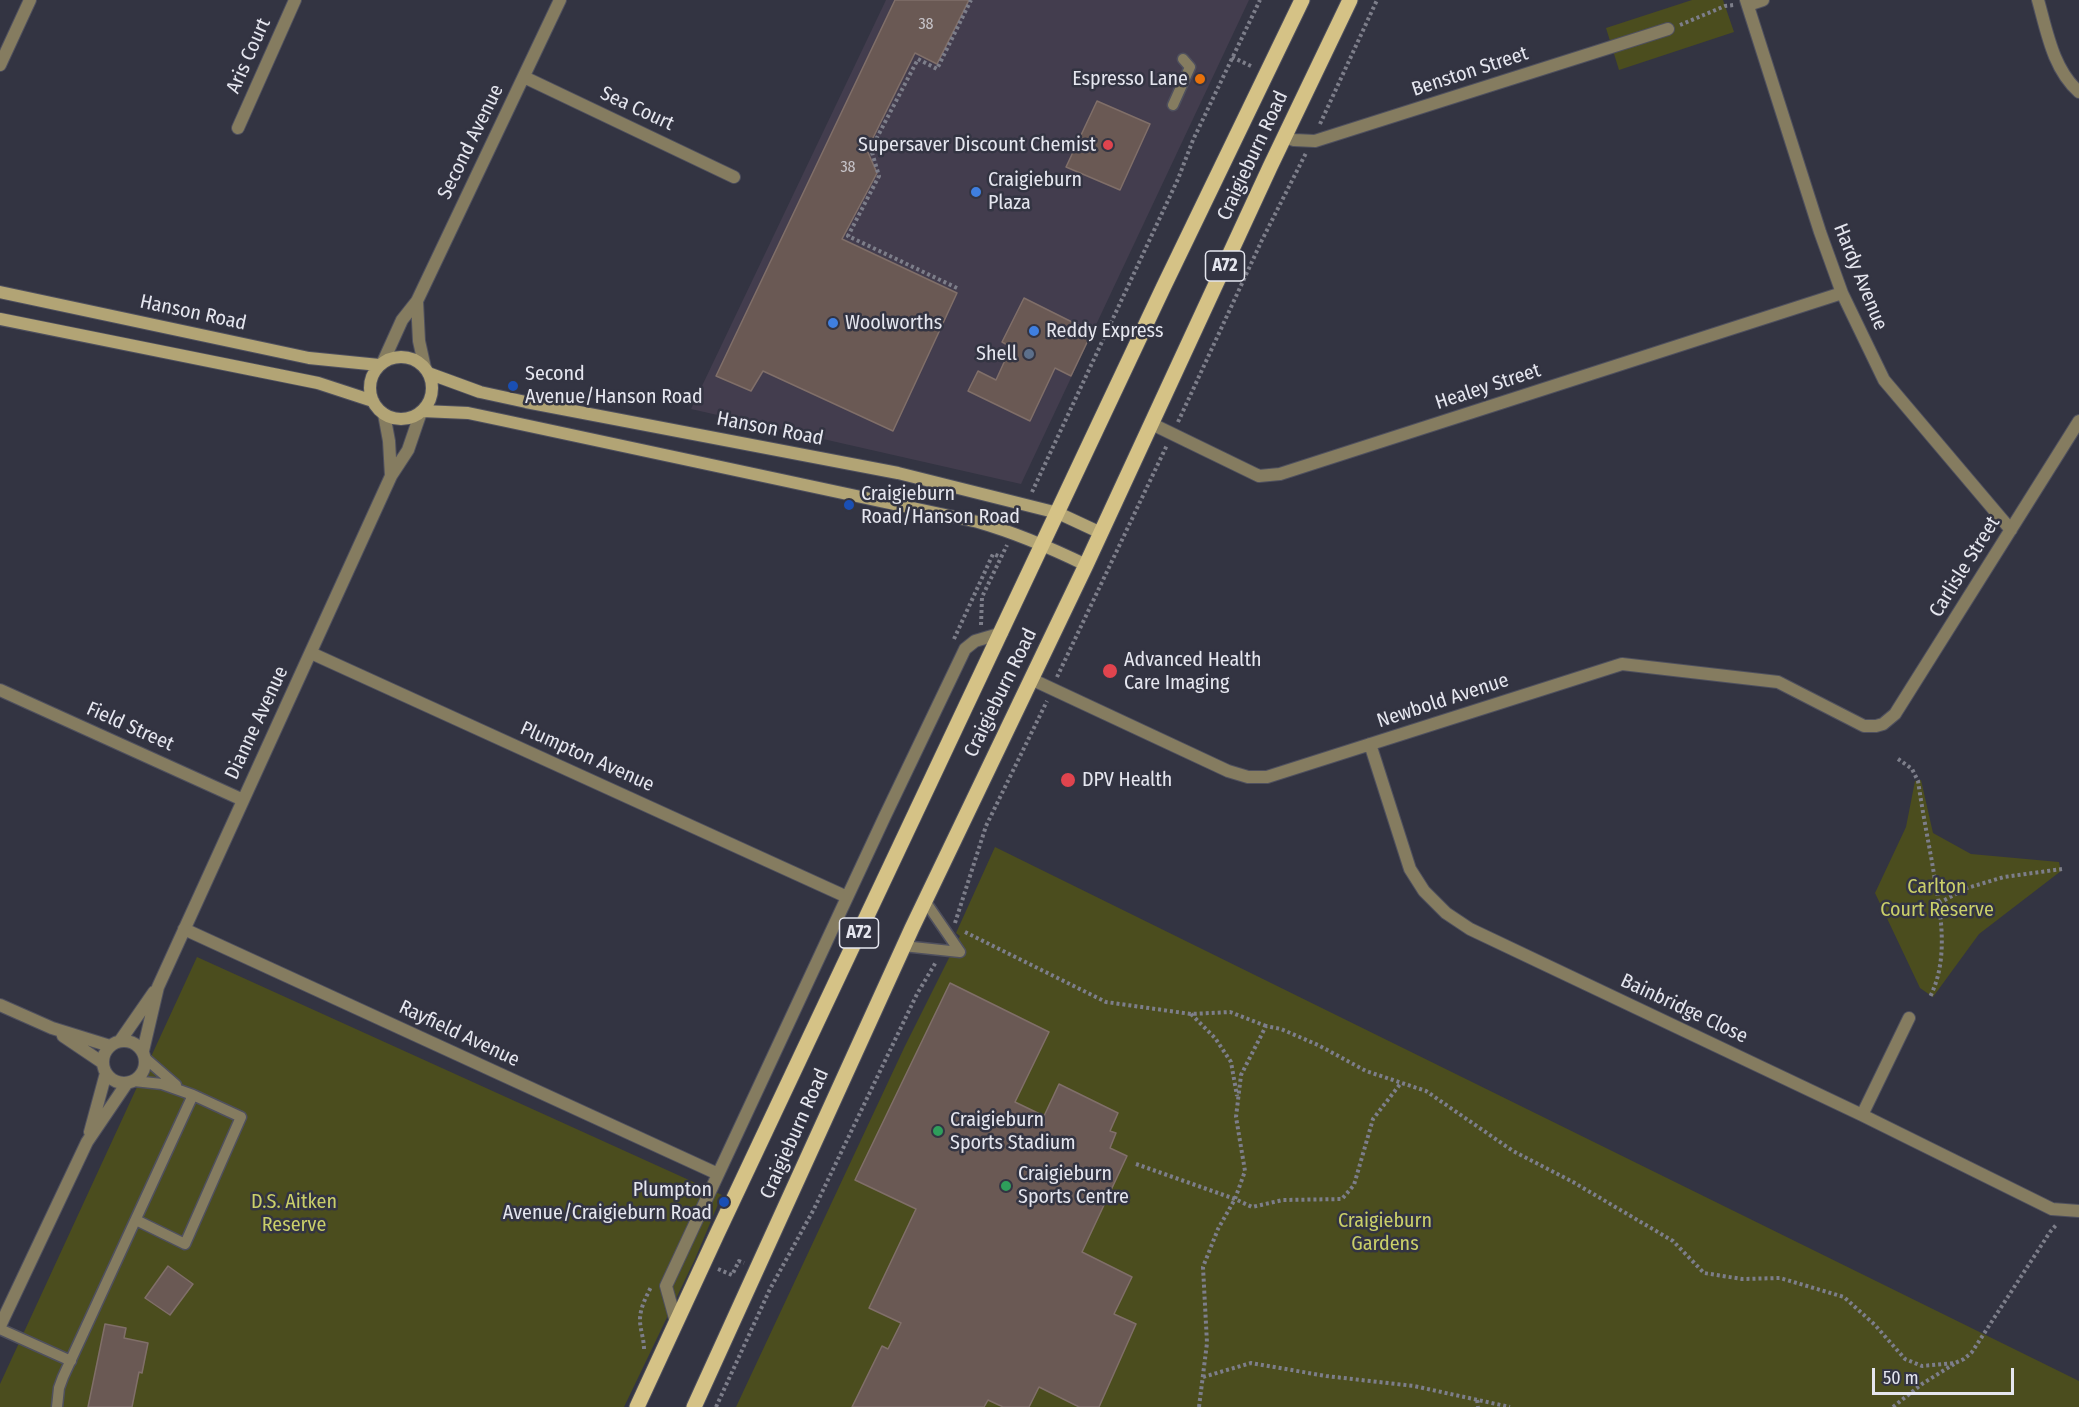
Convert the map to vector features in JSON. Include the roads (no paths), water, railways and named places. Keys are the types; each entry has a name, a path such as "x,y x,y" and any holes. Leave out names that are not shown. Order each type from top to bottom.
{"main road":[{"name":"Craigieburn Road","path":"638,1407 676,1322 1302,0"},
{"name":"Craigieburn Road","path":"694,1407 903,946 1086,565 1350,0"}],"street":[{"path":"0,65 30,0"},
{"name":"Aris Court","path":"238,128 295,0"},
{"name":"Second Avenue","path":"381,364 402,320 417,301 560,0"},
{"path":"1747,2 1763,0"},
{"path":"2038,0 2056,61 2066,78 2079,92"},
{"name":"Hardy Avenue","path":"1747,2 1820,232 1842,293 1884,380 2011,530"},
{"name":"Benston Street","path":"1284,137 1315,141 1668,29"},
{"name":"Sea Court","path":"524,77 734,177"},
{"name":"Hanson Road","path":"0,292 309,358 381,364"},
{"name":"Healey Street","path":"1152,424 1259,476 1280,474 1842,293"},
{"name":"Second Avenue","path":"417,301 419,341 426,370"},
{"path":"0,319 318,382 373,401"},
{"path":"421,412 427,405 432,389 426,370 410,358 391,358 381,364 375,371 370,386 373,401 384,414 393,418 403,419 421,412 468,414 506,421 935,513 1012,533 1086,565"},
{"name":"Hanson Road","path":"426,370 492,394 898,473 1058,513 1101,533"},
{"name":"Dianne Avenue","path":"144,1054 158,987 391,476 408,450 421,412"},
{"name":"Dianne Avenue","path":"384,414 389,441 391,476"},
{"name":"Carlisle Street","path":"1876,726 1887,722 1895,714 2079,421"},
{"name":"Craigieburn Road","path":"676,1322 666,1286 847,897 962,655 969,645 1002,633"},
{"name":"Plumpton Avenue","path":"311,653 847,897"},
{"name":"Newbold Avenue","path":"1031,679 1228,771 1248,777 1267,777 1622,664 1778,682 1858,724 1876,726"},
{"name":"Field Street","path":"0,690 243,800"},
{"name":"Bainbridge Close","path":"1370,744 1410,869 1424,891 1446,913 1470,929 1862,1115 2052,1209 2079,1212"},
{"name":"Rayfield Avenue","path":"184,929 718,1173"},
{"name":"Dianne Avenue","path":"115,1043 158,987"},
{"path":"0,1005 52,1028 115,1043 133,1042 144,1054 143,1071 131,1082 87,1142 0,1327"},
{"path":"1862,1115 1909,1018"},
{"path":"52,1028 104,1068 115,1081 131,1082"},
{"path":"87,1142 104,1068 103,1056 115,1043"}],"lane":[{"path":"1173,105 1190,68 1183,58"},
{"path":"903,946 960,952 951,931 925,901"},
{"path":"144,1054 180,1089"},
{"path":"131,1082 162,1084 180,1089 241,1117 185,1244 136,1221"},
{"path":"57,1407 59,1388 193,1095"},
{"path":"0,1327 71,1361"}],"place":[{"name":"Espresso Lane","path":"1200,79"},
{"name":"Supersaver Discount Chemist","path":"1108,145"},
{"name":"Craigieburn Plaza","path":"976,192"},
{"name":"Woolworths","path":"833,323"},
{"name":"Reddy Express","path":"1034,331"},
{"name":"Shell","path":"1029,354"},
{"name":"Second Avenue/Hanson Road","path":"513,386"},
{"name":"Craigieburn Road/Hanson Road","path":"849,505"},
{"name":"Advanced Health Care Imaging","path":"1110,671"},
{"name":"DPV Health","path":"1068,780"},
{"name":"Craigieburn Sports Stadium","path":"938,1131"},
{"name":"Craigieburn Sports Centre","path":"1006,1186"},
{"name":"Plumpton Avenue/Craigieburn Road","path":"724,1202"}],"park label":[{"name":"Carlton Court Reserve","path":"1937,898"},
{"name":"D.S. Aitken Reserve","path":"294,1214"},
{"name":"Craigieburn Gardens","path":"1385,1232"}]}
